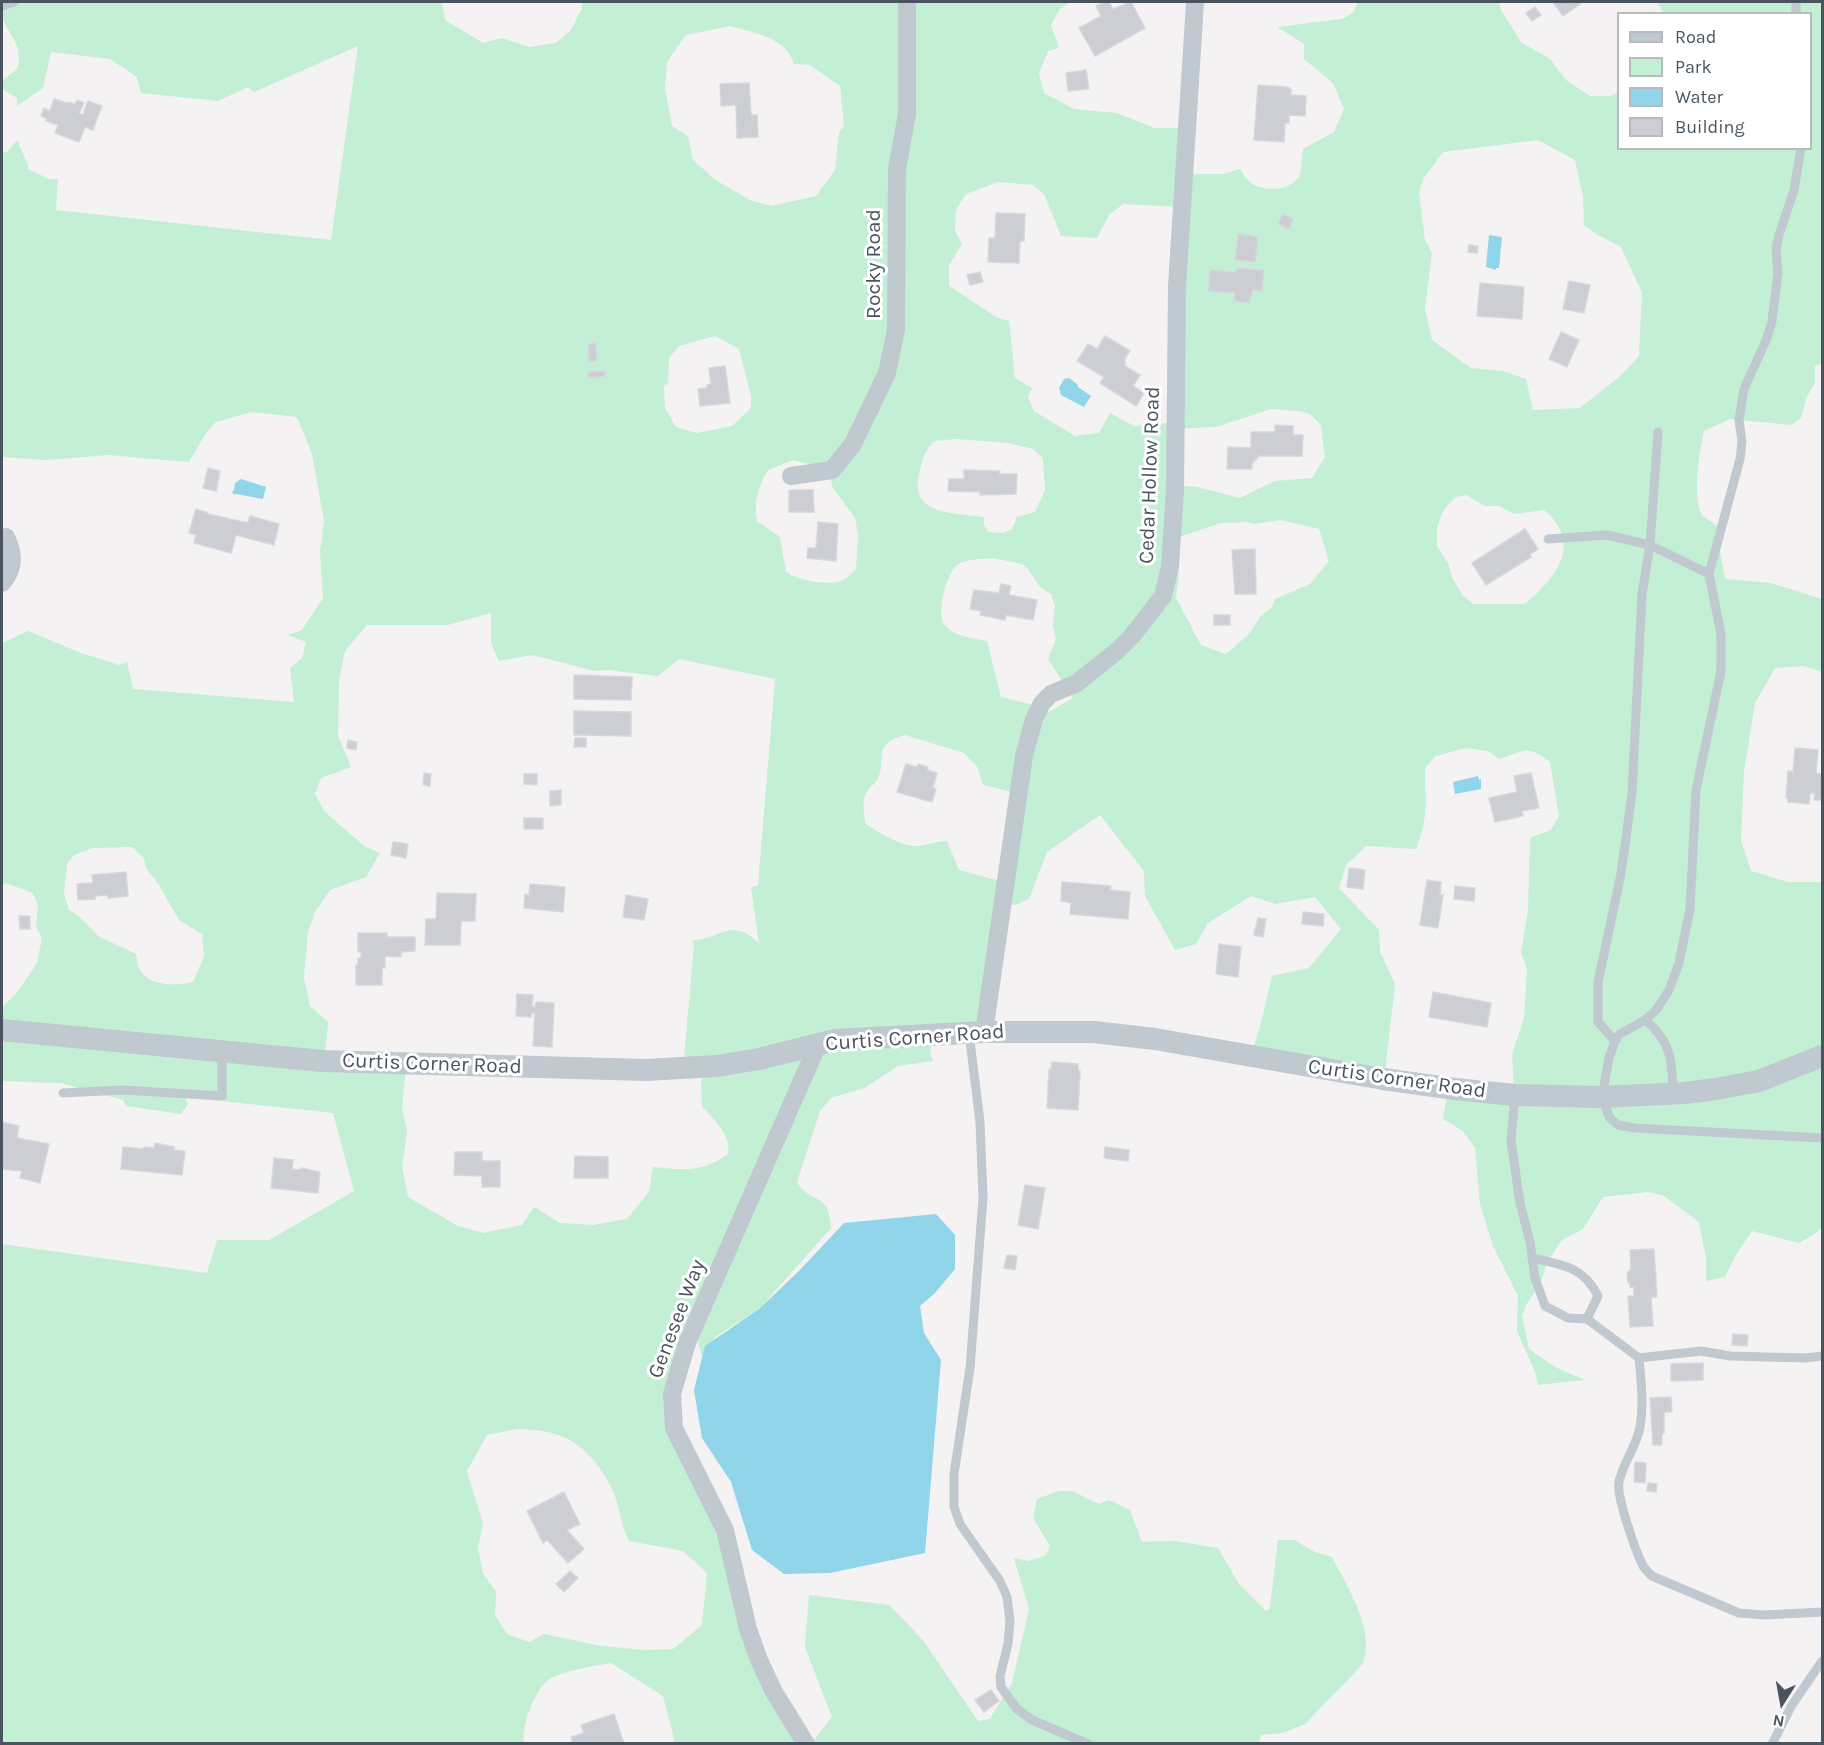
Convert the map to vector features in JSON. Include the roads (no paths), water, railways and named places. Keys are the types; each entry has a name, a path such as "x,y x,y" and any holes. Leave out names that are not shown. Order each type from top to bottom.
{"street":[{"name":"Rocky Road","path":"790,476 832,471 853,444 887,373 896,330 897,170 907,114 907,2"},
{"name":"Cedar Hollow Road","path":"976,1032 1023,756 1034,719 1042,704 1051,694 1077,682 1118,651 1132,636 1163,596 1170,567 1176,481 1177,286 1195,2"},
{"path":"2,583 13,563 11,548 4,531"},
{"name":"Curtis Corner Road","path":"2,1030 322,1061 646,1070 717,1066 759,1059 835,1040 976,1032 1094,1032 1125,1034 1383,1079 1515,1095 1602,1097 1673,1094 1759,1081 1822,1056"},
{"name":"Genesee Way","path":"806,1743 774,1692 759,1660 748,1629 725,1530 674,1428 672,1405 674,1381 687,1343 818,1044"}],"lane":[{"path":"2,6 14,2"},
{"path":"1801,150 1794,190 1776,249 1778,273 1772,321 1767,338 1744,388 1740,409 1742,442 1740,459 1709,574 1721,634 1722,658 1696,790 1690,909 1679,963 1669,990 1657,1009 1645,1020 1620,1034 1615,1041 1609,1058 1602,1097 1609,1117 1618,1125 1635,1128 1822,1138"},
{"path":"1615,1041 1598,1022 1598,982 1621,874 1632,793 1642,594 1650,545 1658,432"},
{"path":"1548,539 1607,535 1650,545 1709,574"},
{"path":"1645,1020 1657,1030 1667,1045 1672,1064 1673,1094"},
{"path":"976,1032 984,1198 969,1368 954,1474 954,1507 960,1524 1000,1581 1008,1597 1010,1620 1008,1644 1000,1676 1001,1687 1017,1709 1032,1720 1088,1743"},
{"path":"63,1093 123,1090 222,1096 222,1051"},
{"path":"1515,1095 1511,1141 1534,1278 1545,1306 1568,1318 1587,1319 1639,1358 1701,1351 1730,1356 1805,1358 1822,1356"},
{"path":"1532,1258 1557,1263 1575,1270 1591,1283 1598,1296 1587,1319"},
{"path":"1639,1358 1641,1423 1638,1440 1628,1456 1618,1484 1621,1503 1643,1566 1652,1576 1739,1613 1764,1615 1822,1612"},
{"path":"1772,1743 1792,1705 1822,1660"}],"water":[{"path":"1489,235 1502,237 1499,268 1496,270 1486,267"},
{"path":"1069,378 1091,396 1084,407 1061,395 1059,388 1064,379"},
{"path":"241,479 266,487 263,499 234,495 232,492 235,483"},
{"path":"1478,776 1479,780 1481,779 1481,789 1455,794 1453,782"},
{"path":"936,1214 955,1235 955,1269 935,1293 920,1306 924,1333 941,1360 925,1553 830,1573 784,1574 752,1550 731,1482 702,1438 694,1390 705,1346 759,1309 844,1223"}]}
